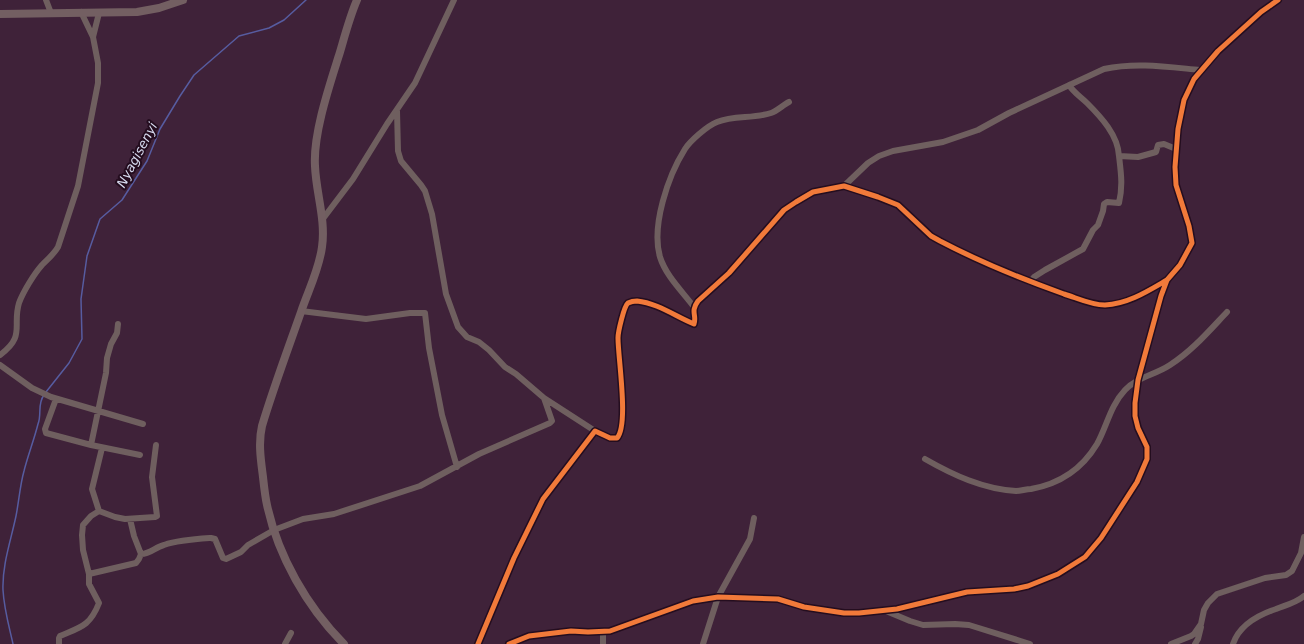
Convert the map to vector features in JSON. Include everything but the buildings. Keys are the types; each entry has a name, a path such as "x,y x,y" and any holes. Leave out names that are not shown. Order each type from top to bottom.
{"main road":[{"path":"0,14 136,12 159,8 183,0"},
{"path":"344,644 334,634 312,606 297,583 274,530 267,505 260,454 262,428 301,311 318,267 323,238 315,164 317,136 330,86 357,0"}],"street":[{"path":"46,0 50,13"},
{"path":"322,220 353,180 415,83 454,0"},
{"path":"694,306 729,273 784,210 813,192 844,186 898,205 931,236 960,251 1030,282 1086,301 1104,305 1131,299 1145,293 1167,280 1180,265 1192,243 1190,226 1176,185 1176,149 1178,129 1184,100 1200,70 1250,20 1278,0"},
{"path":"0,355 13,343 17,333 18,310 20,302 37,271 56,252 78,186 98,83 98,63 93,37 81,12"},
{"path":"93,37 99,13"},
{"path":"844,186 868,163 879,156 893,151 943,142 978,130 1009,113 1104,69 1117,66 1140,65 1200,70"},
{"path":"1030,282 1034,277 1045,270 1083,249 1093,230 1098,225 1104,204 1106,202 1119,203 1122,191 1119,148 1115,139 1104,122 1069,85"},
{"path":"396,111 398,151 401,161 418,180 425,191 432,214 446,294 458,327 467,337 479,342 489,350 505,367 516,374 544,398 595,431 610,438 617,438 620,435 622,425 618,338 624,308 628,303 635,301 657,306 694,324 695,321 694,306 666,270 660,257 656,239 664,194 685,149 697,136 716,122 733,118 771,113 789,102"},
{"path":"1119,156 1138,156 1156,152 1158,145 1164,144 1176,149"},
{"path":"509,644 530,636 571,631 610,631 693,601 718,597 778,599 804,607 860,613 897,609 967,592 1014,589 1028,586 1058,574 1085,557 1101,538 1137,482 1146,460 1147,447 1138,428 1134,403 1138,380 1161,296 1167,280"},
{"path":"301,311 366,319 410,313 425,313 429,348 442,415 457,467"},
{"path":"925,459 948,472 995,488 1018,491 1037,488 1056,482 1071,474 1084,462 1097,444 1118,398 1126,389 1138,380 1168,366 1183,356 1197,344 1227,312"},
{"path":"91,445 106,373 107,358 111,344 117,332 118,324"},
{"path":"0,365 39,393 143,424"},
{"path":"141,554 148,553 163,545 179,541 211,538 215,539 221,555 226,559 241,552 248,544 274,530 303,519 334,514 420,486 480,454 550,423 552,421 544,398"},
{"path":"56,399 45,429 46,433 102,448 140,455"},
{"path":"478,644 514,558 543,499 595,431"},
{"path":"99,511 115,517 130,519 158,516 152,477 156,445"},
{"path":"99,511 92,489 93,478 102,448"},
{"path":"59,644 58,638 60,636 75,631 94,616 99,603 89,584 89,574 83,550 82,529 91,516 99,511"},
{"path":"703,644 718,597 750,539 754,518"},
{"path":"89,574 136,563 139,559 141,554 132,531 130,519"},
{"path":"1195,644 1198,639 1204,610 1211,599 1217,594 1265,578 1286,575 1292,571 1301,553 1304,537"},
{"path":"1233,644 1235,637 1244,626 1252,620 1273,610 1298,601 1304,596"},
{"path":"884,610 923,625 969,625 1030,644"},
{"path":"1171,644 1191,636 1201,624"},
{"path":"603,632 603,644"},
{"path":"285,644 292,633"}],"waterway":[{"name":"Nyagisenyi","path":"46,392 69,363 82,339 81,299 87,256 100,219 122,200 147,161 160,129 180,96 194,75 239,36 269,28 284,20 306,0"},
{"name":"Nyagisenyi","path":"13,644 3,590 4,571 23,476 39,420 41,402 44,395"}],"cycle path":[{"path":"509,644 529,636 571,631 610,631 693,601 718,597 778,599 804,607 844,613 897,609 967,592 1014,589 1028,586 1058,574 1085,557 1101,538 1137,482 1147,459 1147,447 1138,428 1135,416 1138,380 1161,296 1167,280 1180,265 1192,243 1189,226 1176,185 1175,167 1178,129 1184,100 1194,79 1218,51 1261,12 1278,0"},
{"path":"478,644 514,558 543,499 595,431 610,438 617,438 620,431 623,406 618,338 626,305 634,301 652,304 694,324 694,308 698,301 729,273 784,210 813,192 844,186 898,205 931,236 940,241 1001,270 1089,303 1105,305 1130,300 1167,280"}]}
